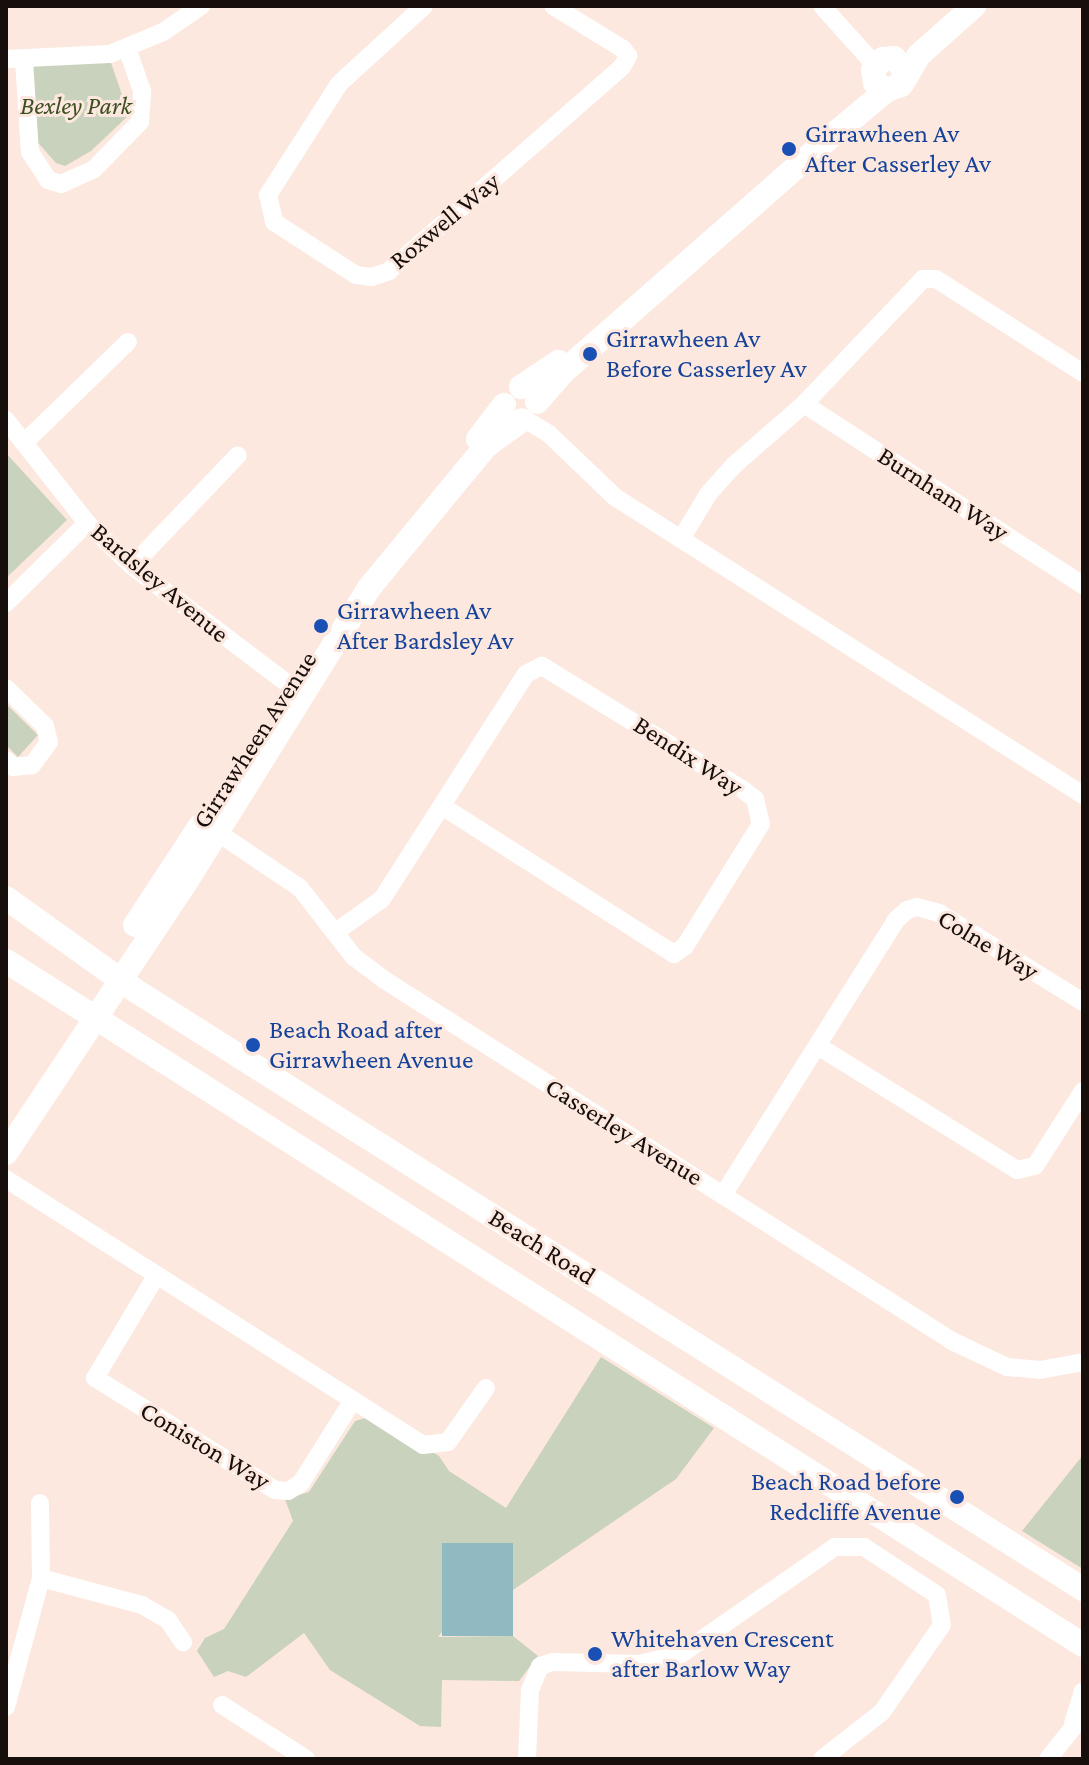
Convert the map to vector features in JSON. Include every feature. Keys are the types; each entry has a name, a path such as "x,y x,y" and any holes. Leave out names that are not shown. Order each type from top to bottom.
{"main road":[{"name":"Girrawheen Avenue","path":"87,1017 295,690 386,564 486,446 524,407 957,6"},
{"name":"Girrawheen Avenue","path":"885,72 919,55 974,6"},
{"name":"Beach Road","path":"6,898 113,976 1083,1589"},
{"name":"Beach Road","path":"6,961 87,1017 1083,1645"},
{"path":"6,1130 87,1017"},
{"path":"6,1153 87,1017"}],"street":[{"path":"127,48 142,91 140,122 93,170 61,184 48,180 30,152 15,59 127,48 185,21 201,6"},
{"name":"Roxwell Way","path":"424,6 339,84 268,195 274,222 356,275 372,277 389,271 622,67 628,56 623,49 553,6"},
{"path":"822,6 885,72"},
{"path":"837,6 885,72"},
{"path":"681,539 709,493 733,466 804,404 923,279 936,279 1083,373"},
{"path":"24,443 128,342"},
{"name":"Burnham Way","path":"804,404 1083,585"},
{"path":"524,407 597,484 1083,795"},
{"name":"Bardsley Avenue","path":"6,420 87,523 132,566 295,690"},
{"path":"132,566 238,455"},
{"path":"6,603 87,523"},
{"name":"Bendix Way","path":"337,931 382,899 526,674 542,666 742,789 755,799 761,824 685,946 674,954 443,807"},
{"path":"6,688 45,726 49,742 32,765 13,767 6,760"},
{"name":"Casserley Avenue","path":"208,827 300,888 337,931 354,957 383,979 987,1359 1040,1370 1083,1362"},
{"name":"Colne Way","path":"723,1195 896,920 917,907 939,913 1083,1002"},
{"path":"818,1046 1017,1170 1035,1166 1083,1091"},
{"path":"6,1179 423,1445 448,1442 486,1388"},
{"name":"Coniston Way","path":"156,1276 95,1378 110,1388 275,1490 288,1491 301,1483 353,1400"},
{"path":"6,1707 41,1578 40,1503"},
{"path":"527,1759 530,1690 540,1666 639,1664 681,1654 835,1547 864,1547 937,1595 943,1610 942,1625 882,1712 822,1759"},
{"path":"41,1578 142,1605 168,1620 183,1642"},
{"path":"1048,1759 1078,1720 1083,1692"},
{"path":"222,1705 306,1759"}],"green space":[{"name":"Bexley Park","path":"110,60 129,115 91,151 65,166 56,163 33,137 31,66"},
{"path":"6,453 67,520 6,578"},
{"path":"6,704 38,735 18,757 6,745"},
{"path":"601,1357 714,1428 676,1479 513,1590 512,1543 438,1637 513,1636 538,1656 519,1681 442,1680 441,1727 420,1726 330,1670 304,1633 246,1677 228,1671 214,1677 197,1651 205,1638 224,1629 293,1521 285,1499 309,1492 355,1421 372,1416 439,1456 449,1471 506,1508"},
{"path":"1083,1455 1083,1569 1022,1531"}],"water":[{"path":"442,1543 513,1543 513,1636 442,1636"}],"place":[{"name":"Girrawheen Av After Casserley Av","path":"789,149"},
{"name":"Girrawheen Av Before Casserley Av","path":"590,354"},
{"name":"Girrawheen Av After Bardsley Av","path":"321,626"},
{"name":"Beach Road after Girrawheen Avenue","path":"253,1045"},
{"name":"Beach Road before Redcliffe Avenue","path":"957,1497"},
{"name":"Whitehaven Crescent after Barlow Way","path":"595,1654"}]}
